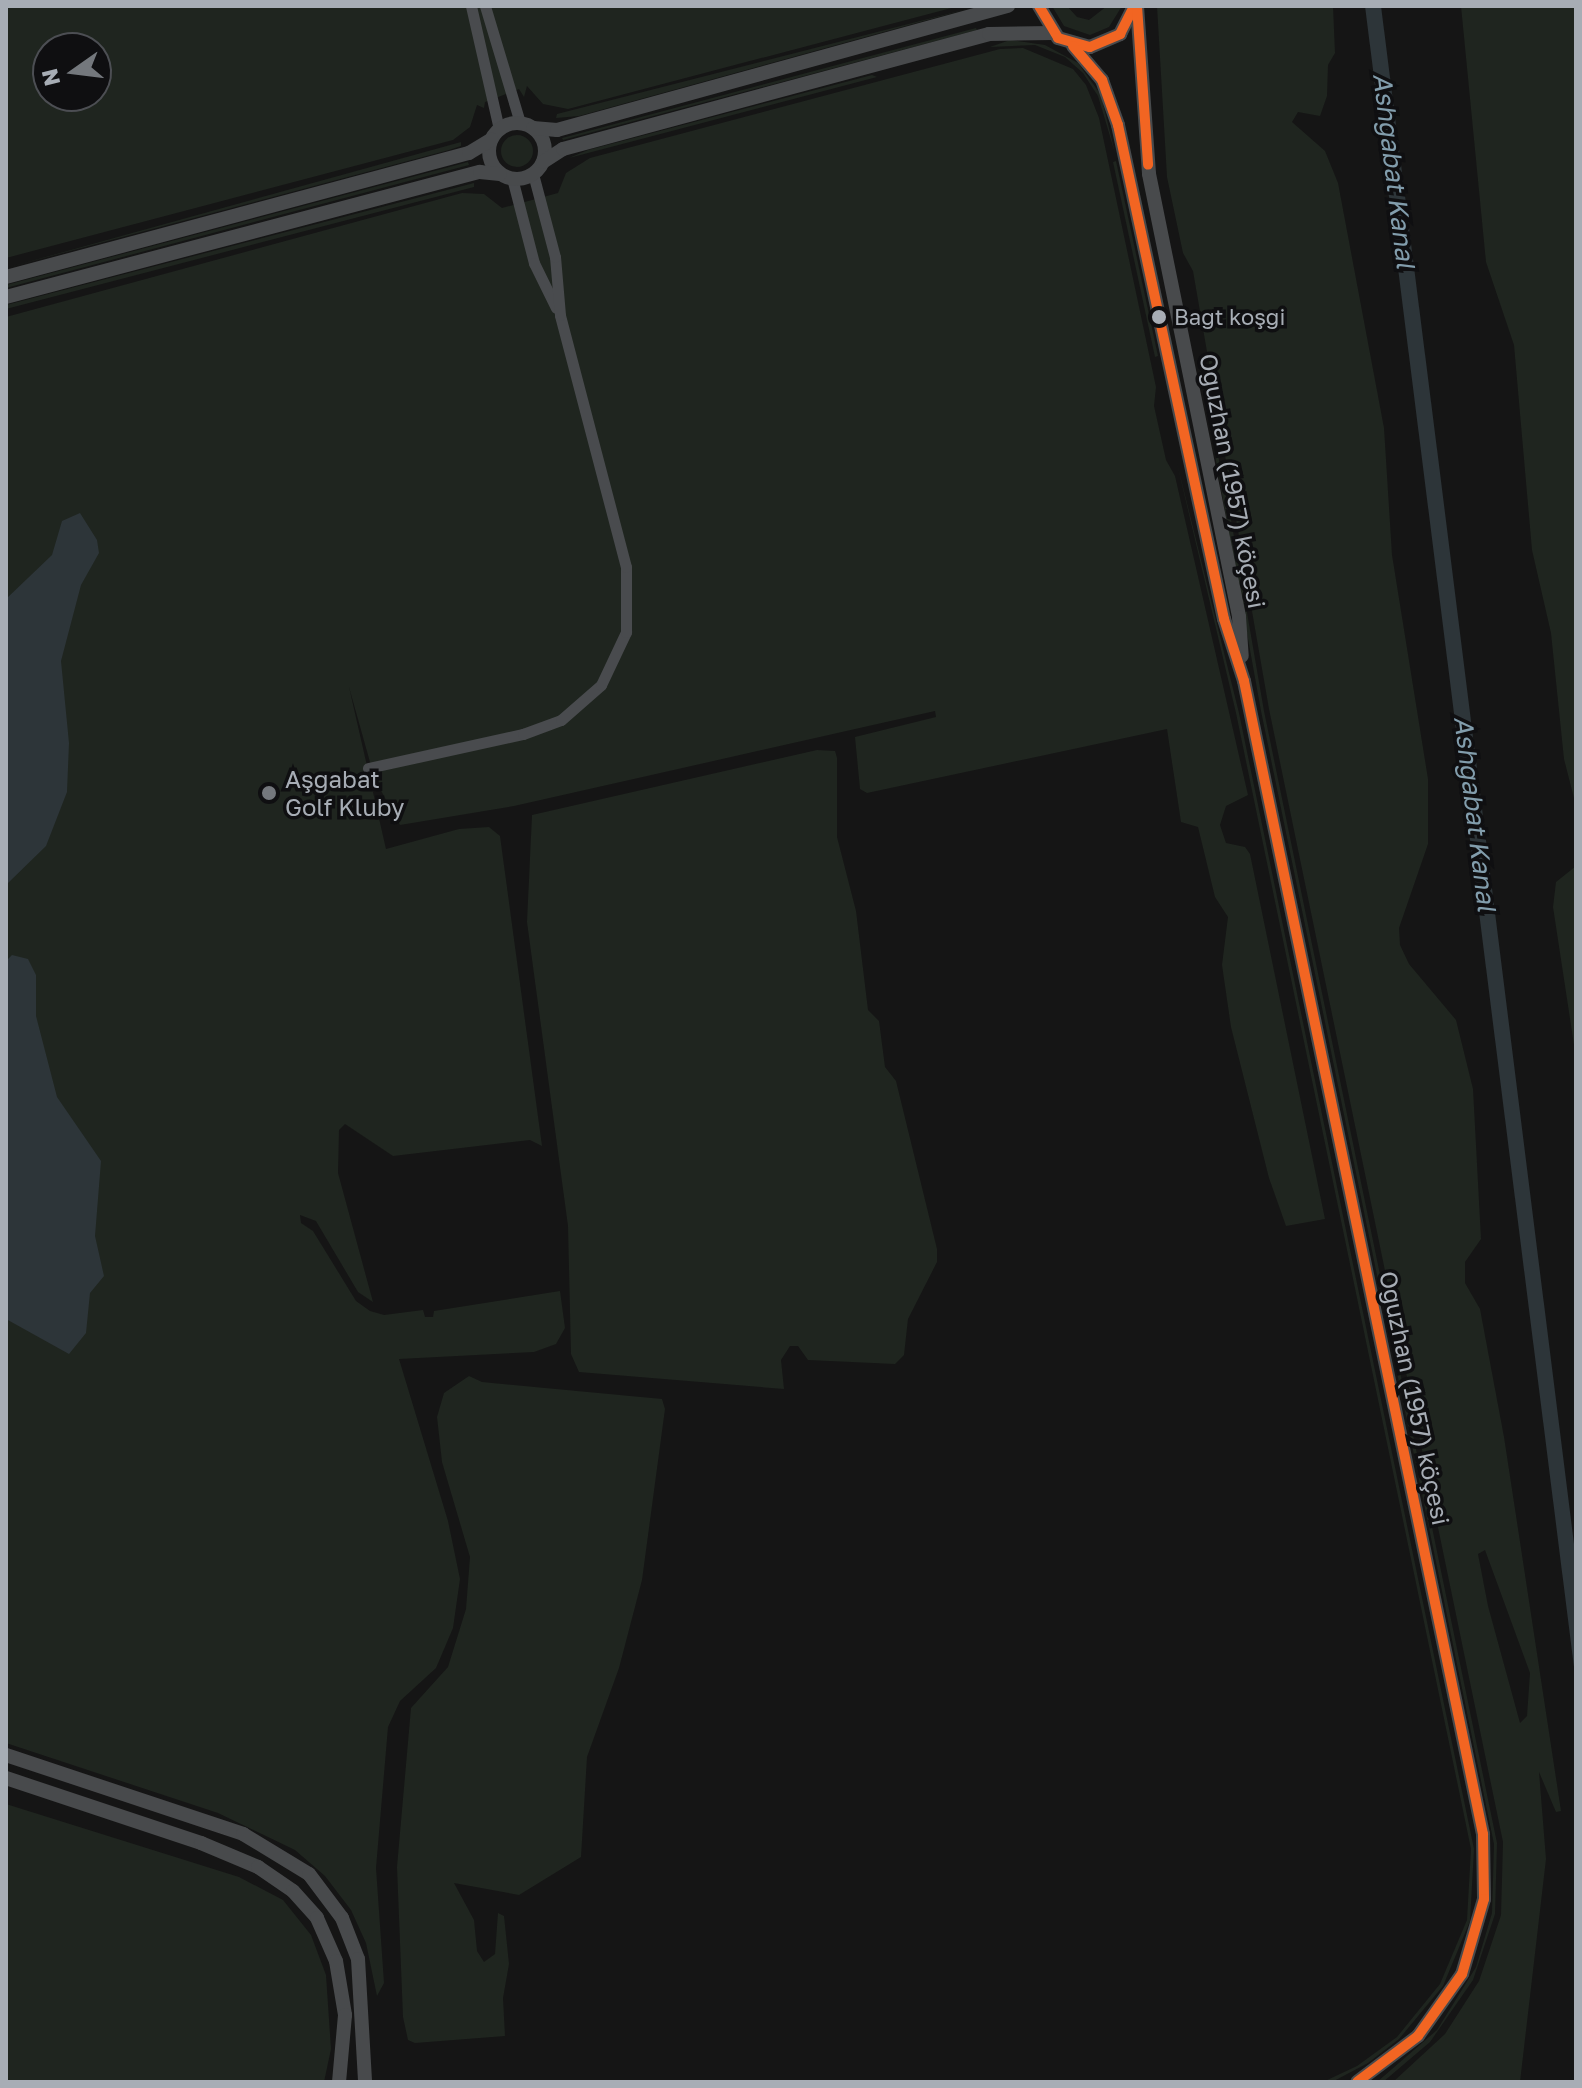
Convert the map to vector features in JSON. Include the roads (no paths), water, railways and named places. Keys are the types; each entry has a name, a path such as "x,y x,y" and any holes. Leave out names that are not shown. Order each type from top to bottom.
{"street":[{"path":"471,6 495,134 490,158 506,176 534,263 560,315"},
{"path":"368,768 551,725 593,693 618,656 629,615 626,567 560,315 555,257 538,168 544,143 527,125 485,6"},
{"path":"6,277 469,153 495,134 527,125 557,130 1008,6"},
{"path":"6,297 480,172 506,176 538,168 563,149 989,34 1052,33 1039,6"},
{"name":"Oguzhan (1957) köçesi","path":"1073,46 1090,47 1114,39 1126,27 1136,6"},
{"name":"Oguzhan (1957) köçesi","path":"1136,6 1149,174 1239,617 1244,681"},
{"name":"Oguzhan (1957) köçesi","path":"1052,33 1073,46 1102,80 1115,111 1224,619 1244,681 1485,1847 1480,1923 1453,1991 1418,2036 1357,2082"},
{"path":"6,1755 243,1834 309,1874 342,1918 358,1959 365,2082"},
{"path":"6,1778 201,1843 270,1873 293,1891 317,1918 336,1961 345,2015 339,2082"}],"water":[{"name":"Ashgabat Kanal","path":"1365,6 1381,6 1439,465 1576,1560 1576,1683"},
{"path":"80,513 97,540 99,553 81,585 61,661 69,743 67,792 46,846 6,885 6,599 52,555 62,521"},
{"path":"12,955 28,959 36,975 36,1016 57,1097 101,1161 95,1236 104,1276 90,1293 86,1333 69,1354 6,1319 6,961"}],"place":[{"name":"Bagt koşgi","path":"1159,317"},
{"name":"Aşgabat Golf Kluby","path":"269,793"}]}
